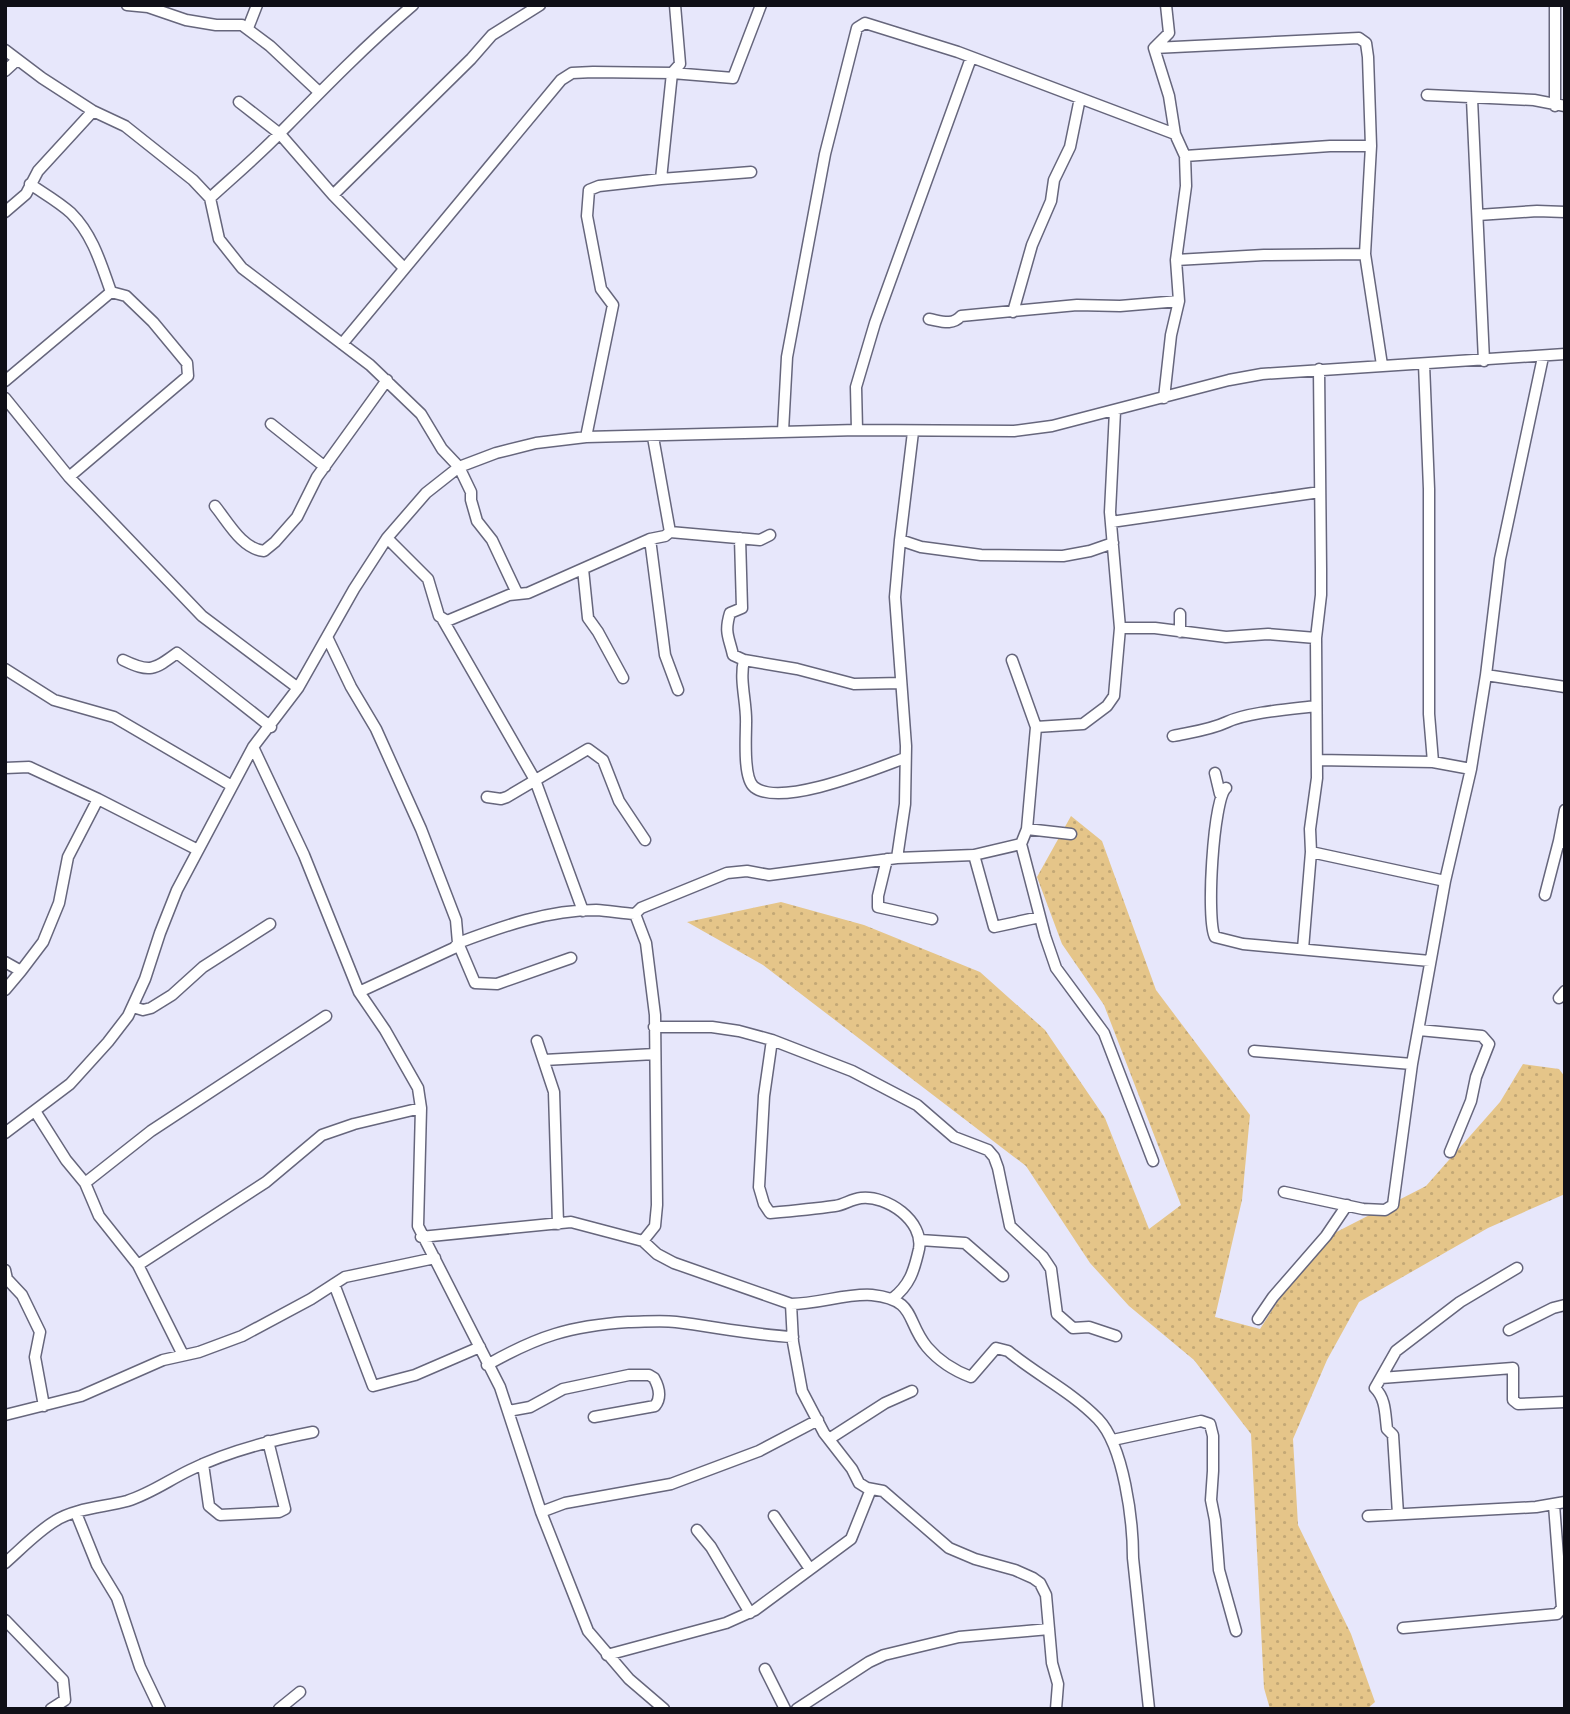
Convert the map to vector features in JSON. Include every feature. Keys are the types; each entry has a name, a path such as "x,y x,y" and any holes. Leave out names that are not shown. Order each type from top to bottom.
{"street":[{"path":"127,5 148,7 186,20 216,25 242,25 319,92"},
{"path":"248,28 257,5"},
{"path":"210,198 383,31 414,5"},
{"path":"333,195 492,35 540,5"},
{"path":"661,178 672,73 680,65 675,5"},
{"path":"342,344 561,80 572,73 672,73 733,78 761,5"},
{"path":"1154,48 1169,33 1166,5"},
{"path":"1427,95 1534,100 1560,106 1555,5"},
{"path":"783,431 783,395 789,347 825,154 857,28 865,23 971,58 1175,134"},
{"path":"1154,48 1359,38 1366,43 1371,146 1365,254 1382,365"},
{"path":"1154,48 1169,96 1175,134 1185,156 1186,186 1176,260 1179,301 1171,335 1164,398"},
{"path":"5,50 93,111 125,126 193,180 210,198 219,239 242,268 387,380 421,414 442,449 459,467 471,492 477,521 492,540 517,593"},
{"path":"857,430 856,387 875,323 971,58"},
{"path":"5,71 17,60"},
{"path":"1013,312 1032,245 1051,201 1054,180 1070,147 1080,98"},
{"path":"1472,99 1484,361"},
{"path":"239,103 279,134 333,195 404,268"},
{"path":"5,212 26,194 38,171 93,111"},
{"path":"1185,156 1330,146 1371,146"},
{"path":"586,437 613,305 601,289 587,216 589,190 599,186 661,178 751,172"},
{"path":"30,184 71,213 84,230 96,248 111,292"},
{"path":"1478,215 1565,212"},
{"path":"1176,260 1264,255 1365,254"},
{"path":"5,381 111,292"},
{"path":"69,477 188,376 189,372 187,363 153,323 126,296 111,292"},
{"path":"929,319 948,323 961,316 1077,305 1120,306 1179,301"},
{"path":"5,1133 79,1074 108,1042 133,1007 164,922 198,850 253,747 299,688 354,589 387,538 426,493 459,467 496,453 536,443 586,437 783,431 1014,431 1052,426 1229,380 1319,369 1565,354"},
{"path":"1284,1192 1385,1210 1393,1205 1412,1064 1444,881 1471,769 1500,559 1543,357"},
{"path":"1424,364 1429,489 1429,714 1433,762"},
{"path":"1303,949 1317,760 1316,638 1321,595 1319,369"},
{"path":"215,506 243,541 254,550 264,551 297,517 317,477 387,380"},
{"path":"7,404 69,477 202,616 299,688"},
{"path":"1036,727 1083,724 1107,706 1114,696 1120,628 1111,522 1115,411"},
{"path":"271,424 325,467"},
{"path":"913,432 895,597 906,746 905,804 892,859 878,896 878,907 932,919"},
{"path":"653,437 670,532"},
{"path":"1111,522 1320,492"},
{"path":"443,620 451,621 517,593 528,593 670,532 760,540 770,535"},
{"path":"387,538 428,579 443,620 535,780 583,911"},
{"path":"740,538 743,597 741,608 730,613 727,638 733,655 744,660 797,668 854,684 901,683"},
{"path":"650,539 665,655 678,690"},
{"path":"900,540 921,547 981,555 1063,556 1113,543"},
{"path":"583,569 588,618 623,678"},
{"path":"1180,614 1180,632"},
{"path":"1120,628 1155,628 1226,637 1268,634 1316,638"},
{"path":"328,639 351,687 376,729 421,829 456,920 458,943 475,983 497,985 571,958"},
{"path":"124,660 143,669 157,667 177,653 271,727"},
{"path":"744,660 741,670 747,717 746,750 749,779 755,788 770,793 804,791 905,758"},
{"path":"1012,660 1036,727 1027,829 1021,844 1040,917 1056,968 1104,1033 1153,1161"},
{"path":"5,669 54,700 114,717 232,786"},
{"path":"1486,675 1565,687"},
{"path":"1173,736 1216,728 1227,722 1274,711 1316,706"},
{"path":"253,747 304,855 359,992 385,1030 418,1088 421,1108 418,1226 500,1387 541,1512 588,1631 629,1679 664,1709"},
{"path":"487,797 507,797 588,749 603,760 619,802 645,840"},
{"path":"1317,760 1433,762 1471,769"},
{"path":"5,768 29,766 198,850"},
{"path":"1215,773 1223,791 1215,820 1211,898 1215,937 1243,944 1430,961"},
{"path":"5,990 43,942 59,903 68,857 97,799"},
{"path":"1545,895 1562,842 1565,810"},
{"path":"1027,829 1071,834"},
{"path":"635,915 641,908 727,873 747,871 769,875 892,859 974,855 1021,844"},
{"path":"1311,852 1444,881"},
{"path":"974,855 994,927 1040,917"},
{"path":"359,992 454,948 458,943 528,919 583,911 635,915"},
{"path":"635,915 646,943 655,1015 657,1205 655,1226 643,1241"},
{"path":"133,1007 143,1010 150,1008 172,995 203,967 270,924"},
{"path":"5,962 21,971"},
{"path":"85,1184 150,1130 326,1016"},
{"path":"654,1027 712,1027 772,1040 852,1071 917,1105 954,1137 988,1150 998,1168 1010,1226 1043,1257 1051,1269 1057,1314 1073,1328 1088,1326 1116,1336"},
{"path":"1419,1030 1482,1036 1489,1044 1476,1077 1471,1101 1450,1152"},
{"path":"772,1040 764,1096 759,1187 764,1204 770,1213 835,1206 862,1197 896,1207 911,1220 920,1240 916,1265 905,1289 891,1299"},
{"path":"537,1041 554,1092 558,1224"},
{"path":"1254,1051 1412,1064"},
{"path":"544,1060 655,1054"},
{"path":"138,1265 266,1182 322,1135 354,1124 421,1108"},
{"path":"35,1111 66,1160 85,1184 99,1216 138,1265 183,1355"},
{"path":"1258,1319 1287,1279 1326,1236 1347,1205"},
{"path":"422,1237 571,1222 643,1241 656,1254 674,1263 791,1304 811,1304 870,1295 891,1299 908,1309 926,1346 953,1369 971,1377 996,1348 1008,1351 1099,1420 1113,1440 1128,1498 1133,1534 1133,1558 1149,1709"},
{"path":"920,1240 965,1244 1003,1276"},
{"path":"5,1415 91,1392 163,1360 199,1352 242,1336 352,1275 435,1258"},
{"path":"1398,1514 1393,1435 1387,1429 1381,1394 1375,1388 1396,1351 1460,1302 1517,1268"},
{"path":"6,1276 22,1296 40,1332 35,1356 44,1406"},
{"path":"334,1284 373,1386 415,1375 480,1347"},
{"path":"791,1304 793,1337 802,1391 829,1439 852,1469 859,1483 883,1491 949,1548 1014,1570 1040,1583 1046,1595 1052,1663 1058,1684 1056,1709"},
{"path":"1509,1329 1565,1305"},
{"path":"487,1365 516,1349 565,1329 591,1324 674,1321 730,1331 793,1337"},
{"path":"163,1360 176,1339"},
{"path":"1381,1378 1513,1368 1513,1399 1518,1405 1565,1402"},
{"path":"508,1411 530,1407 563,1389 629,1375 649,1375 654,1378 659,1393 655,1406 594,1417"},
{"path":"829,1439 885,1403 912,1391"},
{"path":"541,1512 565,1503 671,1484 759,1451 818,1420"},
{"path":"1113,1440 1201,1421 1210,1424 1213,1436 1211,1500 1219,1570 1236,1631"},
{"path":"5,1563 55,1520 156,1490 203,1464 268,1441 313,1432"},
{"path":"203,1464 209,1506 219,1515 279,1512 285,1508 268,1441"},
{"path":"607,1655 726,1623 750,1613 850,1539 871,1489"},
{"path":"1368,1516 1559,1503 1562,1608 1556,1614 1403,1628"},
{"path":"76,1513 97,1565 117,1598 140,1667 160,1709"},
{"path":"774,1516 810,1569"},
{"path":"697,1530 711,1547 750,1613"},
{"path":"5,1620 63,1680 66,1704 51,1709"},
{"path":"797,1709 869,1662 884,1656 959,1637 1049,1629"},
{"path":"765,1669 785,1709"},
{"path":"279,1709 300,1692"}],"shaded area":[{"path":"1071,816 1102,841 1156,990 1250,1115 1242,1200 1215,1317 1260,1329 1315,1243 1426,1186 1500,1102 1523,1064 1559,1069 1565,1077 1565,1194 1488,1228 1359,1302 1327,1360 1293,1439 1298,1525 1351,1634 1375,1702 1367,1709 1270,1709 1264,1688 1251,1434 1194,1360 1129,1306 1090,1263 1026,1166 763,965 687,922 781,902 864,925 980,972 1045,1030 1105,1118 1149,1229 1181,1205 1104,1005 1062,944 1037,877"}]}
